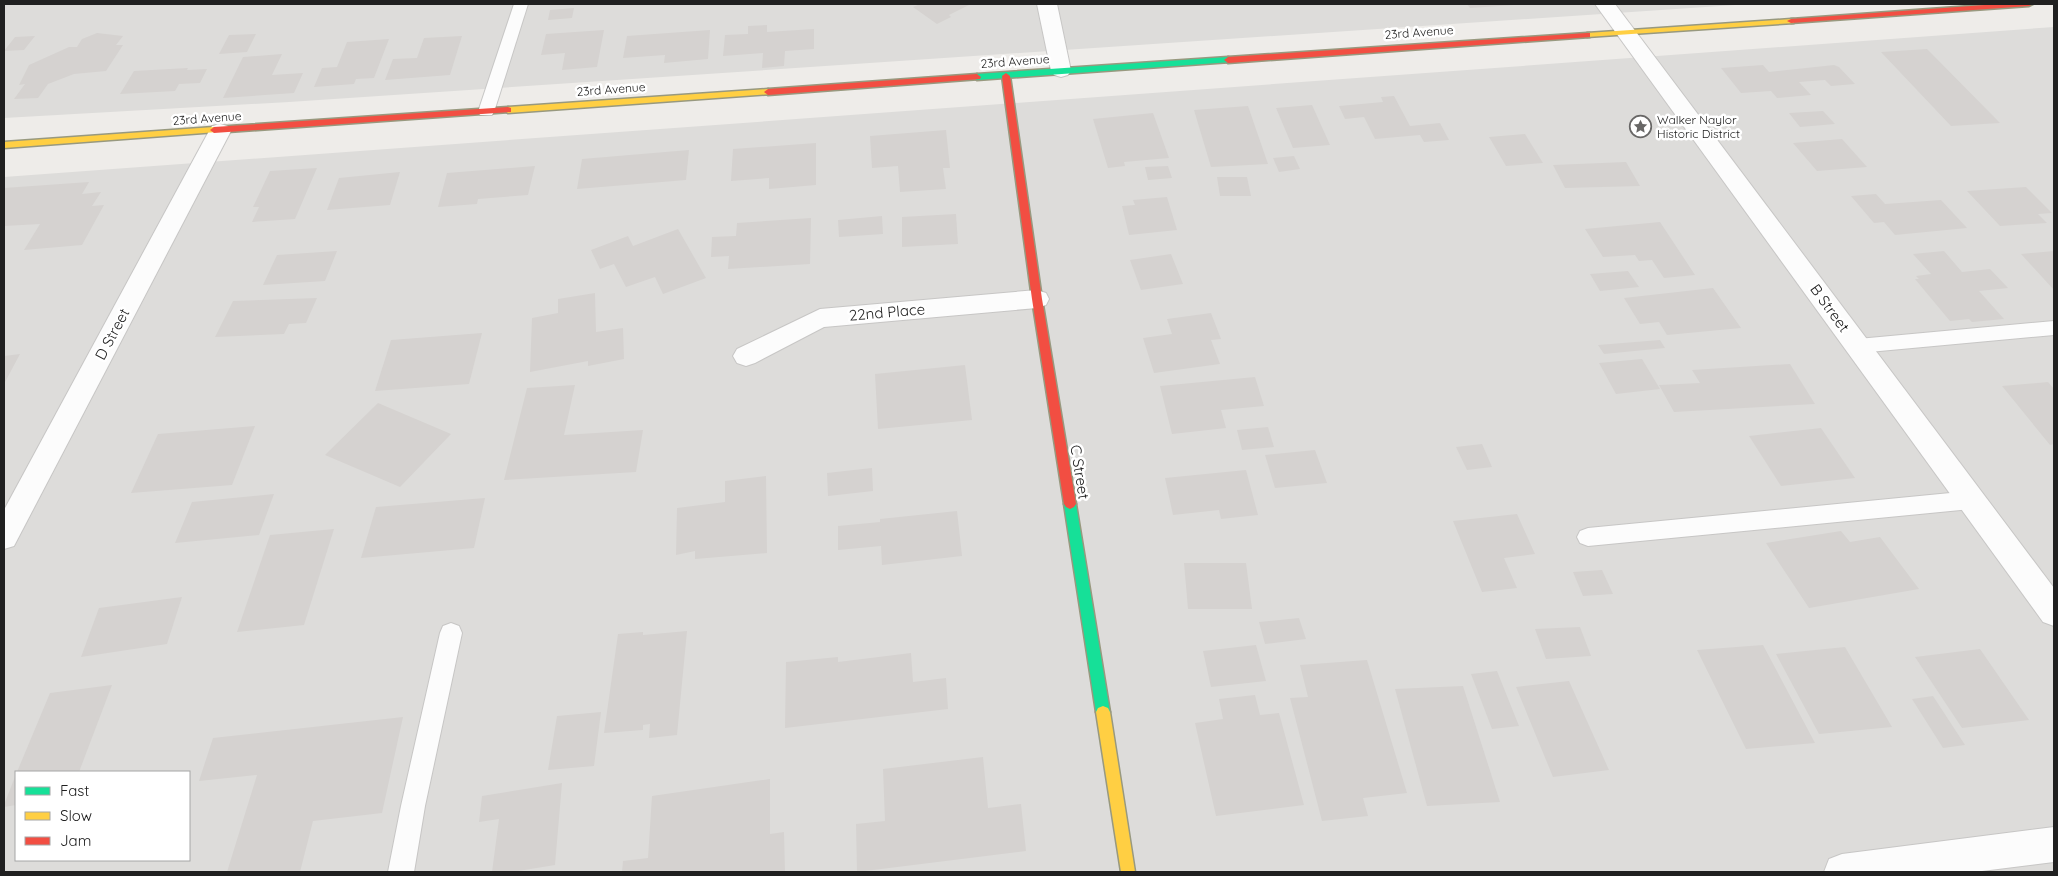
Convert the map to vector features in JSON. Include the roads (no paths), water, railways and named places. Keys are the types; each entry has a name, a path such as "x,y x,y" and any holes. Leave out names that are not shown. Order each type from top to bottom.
{"street":[{"path":"1047,4 1061,71"},
{"name":"B Street","path":"1605,4 2054,612"},
{"name":"23rd Avenue","path":"4,145 2029,4"},
{"name":"C Street","path":"1006,76 1037,299 1128,872"},
{"name":"D Street","path":"4,537 220,131"},
{"name":"22nd Place","path":"746,356 820,318 1037,299"},
{"path":"1842,872 2054,844"}],"lane":[{"path":"486,112 521,4"},
{"path":"1858,346 2054,328"},
{"path":"1588,537 1971,500"},
{"path":"401,872 413,806 451,633"}],"place":[{"name":"Walker Naylor Historic District","path":"1641,126"}]}
